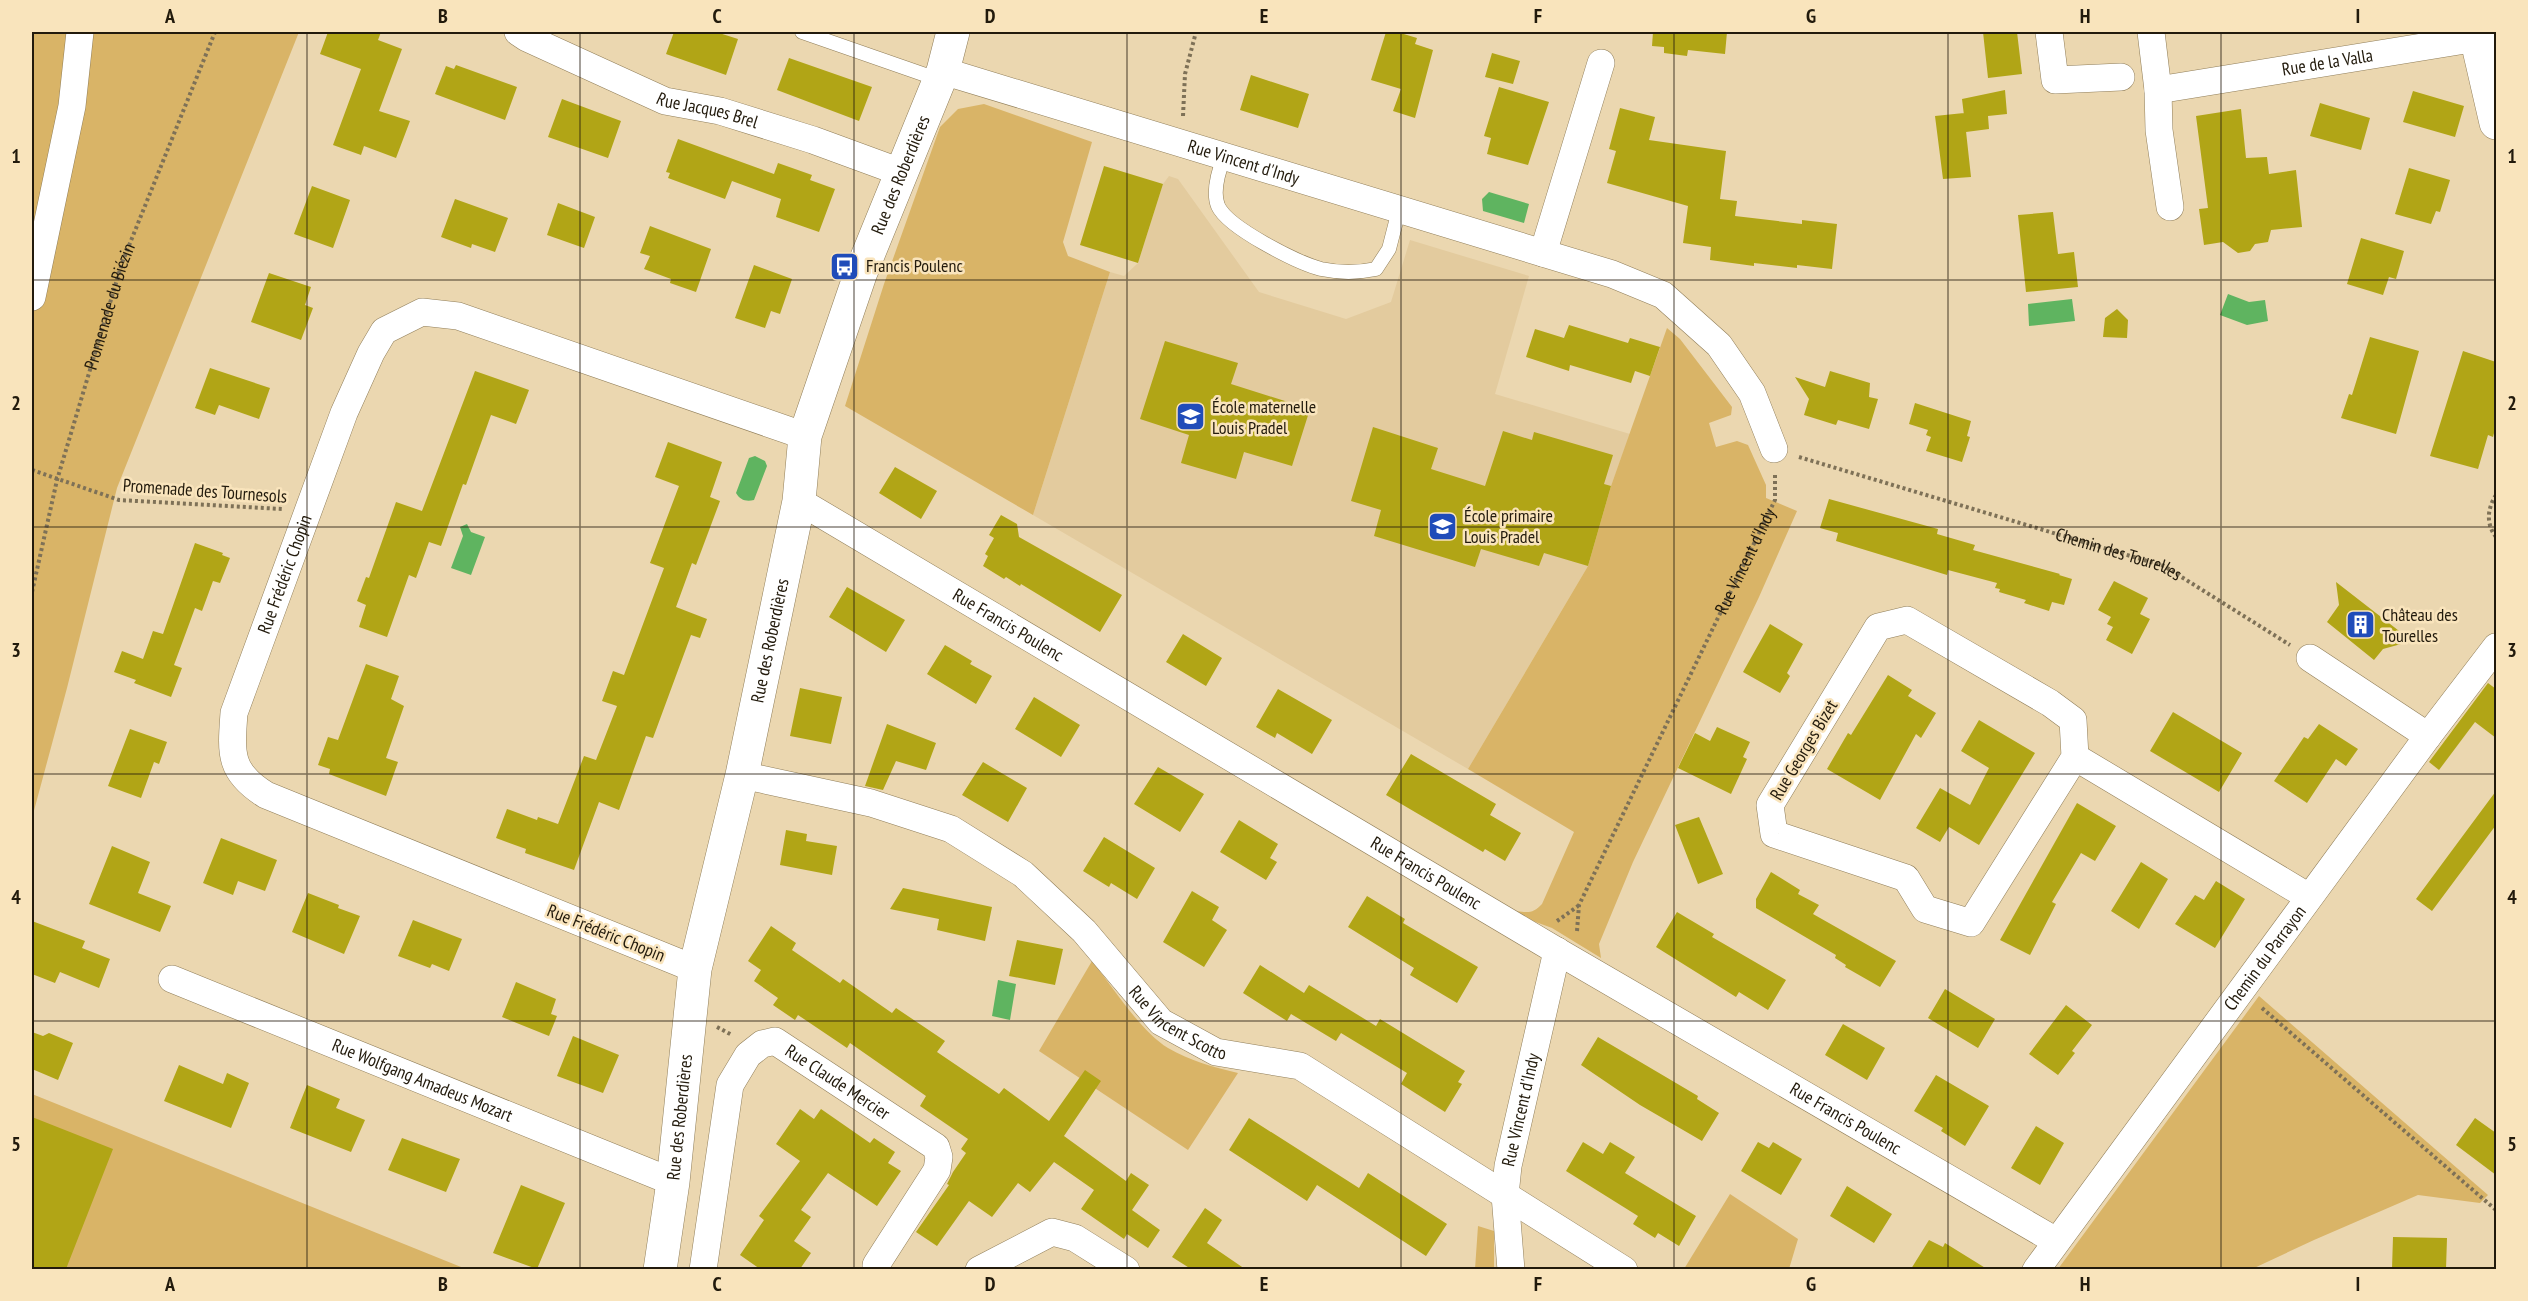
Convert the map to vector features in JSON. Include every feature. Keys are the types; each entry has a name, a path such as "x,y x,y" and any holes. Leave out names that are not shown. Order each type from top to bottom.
{"street":[{"path":"32,297 72,106 80,32"},
{"name":"Rue Jacques Brel","path":"518,32 665,101 720,111 903,173"},
{"name":"Rue des Roberdières","path":"660,1269 673,1182 694,969 742,775 799,501 805,436 861,272 941,75 953,32"},
{"path":"2049,32 2055,80 2121,77"},
{"path":"2151,32 2158,90 2159,130 2170,207"},
{"path":"2483,35 2496,123"},
{"name":"Rue de la Valla","path":"2158,90 2483,35"},
{"path":"1543,253 1602,63"},
{"name":"Rue Vincent d'Indy","path":"941,75 1181,143 1543,253 1612,274 1664,295 1719,345 1752,393 1774,449"},
{"name":"Rue Frédéric Chopin","path":"694,969 266,795 250,785 236,769 232,738 234,713 344,413 371,353 384,331 422,312 458,316 805,436"},
{"name":"Rue Francis Poulenc","path":"799,501 1566,957 2056,1241"},
{"name":"Rue Georges Bizet","path":"1907,620 2050,703 2073,720 2075,757 1971,923 1926,909 1906,878 1774,834 1770,805 1878,627 1907,620"},
{"name":"Chemin du Parrayon","path":"2036,1269 2496,647"},
{"path":"2310,658 2428,736"},
{"path":"2075,757 2309,897"},
{"name":"Rue Vincent Scotto","path":"742,775 871,803 951,829 1032,882 1084,931 1161,1022 1216,1052 1300,1066 1624,1269"},
{"name":"Rue Vincent d'Indy","path":"1511,1269 1505,1195 1508,1166 1566,957"},
{"name":"Rue Wolfgang Amadeus Mozart","path":"172,979 673,1182"},
{"name":"Rue Claude Mercier","path":"756,1049 762,1044 775,1041 936,1147 939,1157 937,1170 876,1269"},
{"path":"703,1269 730,1085 748,1055 756,1049"},
{"path":"985,1268 1052,1232 1075,1238 1126,1269"}],"lane":[{"path":"802,32 941,75"},
{"path":"1224,156 1216,177 1218,206 1241,230 1285,254 1320,268 1354,273 1376,268 1389,249 1399,210"}],"path":[{"name":"Promenade du Biézin","path":"32,592 57,480 122,263 215,32"},
{"path":"1181,143 1185,74 1196,32"},
{"name":"Chemin des Tourelles","path":"1774,449 2164,566 2310,658"},
{"name":"Rue Vincent d'Indy","path":"1566,957 1579,905 1775,500 1774,449"},
{"name":"Promenade des Tournesols","path":"32,470 119,500 309,510"},
{"path":"2496,495 2489,513 2490,529 2496,537"},
{"path":"2241,990 2496,1210"},
{"path":"690,1012 756,1049"}],"shaded area":[{"path":"32,32 299,32 117,488 32,818"},
{"path":"984,104 1092,142 1063,242 1068,256 1110,272 1033,515 845,406 884,284 940,127 958,109"},
{"path":"1169,176 1178,179 1259,292 1346,319 1391,302 1410,240 1529,276 1495,394 1630,434 1611,486 1588,566 1468,769 1033,515 1110,272 1124,276 1138,263 1163,184"},
{"path":"1489,192 1529,204 1524,223 1483,211 1482,199"},
{"path":"2228,294 2249,302 2265,300 2268,321 2247,325 2220,315"},
{"path":"2072,299 2075,321 2029,326 2028,304"},
{"path":"1667,328 1680,339 1732,407 1731,415 1709,423 1716,447 1737,441 1748,445 1766,485 1766,498 1797,511 1759,597 1633,862 1599,944 1601,958 1552,928 1533,921 1517,911 1531,912 1542,904 1574,832 1468,769 1588,566 1611,486"},
{"path":"755,456 765,461 767,466 754,500 746,501 736,493 749,458"},
{"path":"467,524 471,532 485,537 471,575 451,568 463,536 460,527"},
{"path":"1092,961 1137,1020 1168,1048 1185,1057 1238,1073 1188,1150 1039,1051"},
{"path":"998,980 1016,984 1010,1020 992,1016"},
{"path":"2259,996 2488,1195 2480,1203 2418,1195 2252,1269 2058,1269"},
{"path":"32,1094 466,1269 32,1269"},
{"path":"1730,1194 1798,1239 1789,1269 1684,1269"},
{"path":"1478,1226 1494,1231 1494,1269 1475,1269"}],"building":[{"path":"328,32 381,32 378,40 402,49 379,111 410,121 396,158 364,146 361,155 333,145 361,69 320,54"},
{"path":"674,32 716,32 738,39 726,75 666,54"},
{"path":"1386,32 1397,32 1417,38 1415,44 1433,50 1415,118 1393,111 1401,89 1371,80"},
{"path":"1653,32 1727,32 1725,54 1688,50 1687,56 1664,53 1664,47 1652,46"},
{"path":"1983,32 2017,32 2022,74 1988,78"},
{"path":"1492,53 1520,61 1513,84 1485,77"},
{"path":"789,58 872,87 859,121 777,90"},
{"path":"456,65 517,87 505,120 435,94 446,66 454,69"},
{"path":"1251,75 1309,94 1298,128 1240,110"},
{"path":"1499,87 1549,102 1528,165 1487,154 1491,138 1484,136"},
{"path":"2005,90 2007,114 1988,116 1989,129 1966,132 1962,99"},
{"path":"2413,91 2464,106 2455,137 2403,122"},
{"path":"562,99 621,121 608,158 548,137"},
{"path":"2320,103 2370,118 2361,150 2310,136"},
{"path":"1620,108 1655,117 1649,140 1726,151 1720,199 1737,201 1735,216 1802,224 1802,220 1837,224 1832,269 1754,263 1754,266 1710,260 1711,247 1683,243 1688,206 1607,183 1616,151 1609,149"},
{"path":"2241,109 2246,158 2267,157 2269,174 2296,170 2302,227 2271,230 2268,242 2255,244 2250,251 2238,253 2223,242 2204,245 2199,209 2208,208 2196,116"},
{"path":"1964,113 1971,177 1943,179 1935,116"},
{"path":"678,139 774,174 778,163 812,175 810,180 835,189 819,232 776,217 781,199 732,181 725,199 668,178 670,173 666,172"},
{"path":"1104,166 1163,184 1138,263 1080,245"},
{"path":"2409,168 2450,180 2440,212 2436,211 2431,224 2395,214"},
{"path":"312,186 350,200 333,248 294,234"},
{"path":"455,199 508,218 495,252 472,244 471,248 441,237"},
{"path":"558,203 595,217 584,248 547,235"},
{"path":"2053,212 2058,254 2074,252 2078,287 2026,292 2018,215"},
{"path":"650,226 711,249 696,292 670,283 671,279 644,269 650,256 640,253"},
{"path":"2361,238 2404,251 2396,279 2389,277 2383,295 2347,284"},
{"path":"754,265 792,279 780,314 771,311 765,328 735,318"},
{"path":"269,273 311,287 305,305 313,308 301,340 251,322"},
{"path":"2117,309 2128,320 2127,338 2103,337 2105,318"},
{"path":"1569,325 1628,343 1630,338 1660,347 1650,376 1635,371 1631,383 1570,365 1569,371 1526,357 1535,329 1564,338"},
{"path":"2370,337 2419,351 2396,434 2341,418 2349,394 2352,395"},
{"path":"1165,341 1238,363 1231,384 1310,409 1292,466 1244,452 1236,479 1181,463 1189,435 1140,419"},
{"path":"2463,351 2496,362 2496,425 2493,437 2488,435 2478,469 2430,456"},
{"path":"210,368 270,388 259,419 219,405 215,415 195,408"},
{"path":"475,371 529,390 516,424 491,415 441,546 429,542 416,578 409,575 387,637 359,627 366,605 357,601 366,577 369,578 396,502 422,511"},
{"path":"1830,371 1870,383 1869,397 1878,399 1869,429 1838,420 1836,425 1804,415 1809,399 1795,377 1825,387"},
{"path":"1915,403 1971,421 1967,436 1970,437 1962,462 1926,451 1931,437 1926,435 1928,430 1909,424"},
{"path":"1373,427 1438,448 1431,469 1485,486 1503,431 1532,440 1534,432 1613,455 1604,484 1611,486 1588,566 1544,553 1539,566 1481,549 1475,567 1374,536 1381,510 1351,501"},
{"path":"668,442 722,462 710,497 720,501 696,565 692,563 676,607 707,619 700,638 691,635 653,738 646,736 619,810 599,802 574,870 525,853 526,849 496,838 507,809 537,820 538,817 558,824 584,756 596,760 617,706 602,701 613,671 624,675 664,568 650,563 679,486 655,477"},
{"path":"895,467 937,491 921,519 879,493"},
{"path":"1829,499 1938,529 1937,534 1975,545 1973,550 2072,579 2064,605 2052,602 2049,611 2024,603 2026,600 1999,592 2000,589 1995,588 1997,583 1948,570 1947,575 1836,541 1838,533 1820,528"},
{"path":"1001,515 1017,524 1019,537 1122,595 1100,632 1021,584 1020,586 1006,577 1004,579 983,566 988,556 985,554 994,538 989,535"},
{"path":"195,543 223,553 222,555 230,558 220,583 213,581 202,611 195,608 174,665 182,668 171,697 134,683 136,680 114,672 122,651 143,659 153,631 163,634"},
{"path":"2114,581 2148,598 2140,614 2150,619 2132,654 2106,640 2113,627 2107,624 2111,617 2098,610"},
{"name":"Château des Tourelles","path":"2336,582 2412,641 2383,649 2374,660 2327,622 2339,605"},
{"path":"847,587 905,620 886,652 829,617"},
{"path":"1770,624 1803,644 1787,673 1790,676 1780,693 1743,672"},
{"path":"1183,634 1222,658 1206,686 1166,662"},
{"path":"945,645 972,661 970,664 992,676 976,704 927,674"},
{"path":"366,664 399,676 391,699 404,706 386,758 398,762 386,796 329,774 330,769 318,765 328,737 338,740"},
{"path":"1888,675 1912,690 1908,696 1936,713 1921,738 1916,734 1880,800 1827,769 1848,733 1851,735"},
{"path":"2488,683 2496,689 2496,738 2475,722 2439,770 2429,762"},
{"path":"800,688 842,697 831,744 790,736"},
{"path":"1278,689 1332,720 1312,754 1277,733 1275,738 1256,727"},
{"path":"1034,697 1080,725 1061,757 1015,729"},
{"path":"2173,712 2242,753 2219,792 2150,751"},
{"path":"1979,720 2035,753 1979,845 1949,827 1940,842 1916,828 1940,788 1970,805 1989,768 1961,751"},
{"path":"887,724 936,743 926,770 896,761 883,790 865,786"},
{"path":"2319,724 2358,749 2346,766 2336,759 2307,803 2274,781 2304,737 2308,739"},
{"path":"1717,727 1750,742 1743,757 1747,759 1731,794 1678,768 1695,733 1710,741"},
{"path":"130,729 167,742 159,764 154,762 141,798 108,786"},
{"path":"1411,754 1496,804 1490,815 1521,833 1505,861 1485,849 1483,852 1386,795"},
{"path":"983,762 1027,788 1008,822 962,795"},
{"path":"1158,767 1204,794 1180,832 1134,804"},
{"path":"2496,791 2496,825 2432,911 2416,899"},
{"path":"2077,803 2116,826 2095,861 2081,853 2052,902 2056,904 2030,955 2000,940"},
{"path":"1699,817 1723,874 1698,884 1675,825"},
{"path":"1239,820 1278,844 1270,858 1277,862 1266,880 1220,852"},
{"path":"786,830 807,834 806,841 837,846 832,875 780,865"},
{"path":"1104,837 1155,868 1137,899 1111,883 1109,887 1083,871"},
{"path":"221,838 277,860 265,891 238,881 233,895 203,883"},
{"path":"112,846 150,862 138,893 171,906 160,932 89,904"},
{"path":"2141,862 2168,879 2139,929 2111,911"},
{"path":"1771,872 1800,890 1798,894 1819,905 1813,914 1896,961 1880,987 1845,967 1846,965 1835,958 1836,955 1756,908 1756,899"},
{"path":"2216,881 2245,899 2215,948 2175,924 2195,895 2204,900"},
{"path":"903,888 992,907 985,941 937,930 939,919 890,909"},
{"path":"1192,891 1219,907 1212,920 1227,930 1204,967 1163,942"},
{"path":"308,893 360,916 344,954 292,932"},
{"path":"1367,896 1405,919 1403,923 1478,967 1457,1003 1410,975 1414,968 1348,927"},
{"path":"1677,912 1714,934 1712,937 1786,980 1768,1010 1739,992 1736,997 1656,947"},
{"path":"413,920 462,939 449,971 432,964 430,968 398,956"},
{"path":"32,921 85,941 82,948 110,959 99,988 60,972 55,983 32,974"},
{"path":"771,926 796,943 792,950 840,983 843,979 892,1013 896,1008 945,1041 937,1052 999,1094 1004,1088 1049,1121 1085,1070 1101,1081 1064,1136 1126,1181 1131,1173 1149,1185 1132,1210 1160,1230 1148,1248 1127,1234 1124,1239 1081,1209 1094,1190 1054,1162 1030,1192 1018,1183 992,1217 969,1201 937,1246 916,1232 949,1185 947,1184 953,1172 966,1153 961,1149 968,1139 920,1106 926,1096 850,1043 847,1048 798,1015 795,1020 773,1005 778,998 754,981 761,970 748,961"},
{"path":"1017,940 1063,949 1055,985 1009,976"},
{"path":"1260,965 1304,993 1309,985 1376,1026 1380,1019 1465,1071 1458,1082 1462,1084 1445,1112 1401,1084 1407,1073 1341,1033 1336,1041 1291,1014 1287,1021 1243,993"},
{"path":"516,982 556,999 551,1014 557,1016 549,1036 502,1017"},
{"path":"1945,989 1995,1019 1978,1048 1928,1018"},
{"path":"2066,1005 2092,1025 2072,1051 2075,1053 2058,1075 2029,1054"},
{"path":"1843,1024 1885,1048 1867,1080 1825,1055"},
{"path":"32,1032 43,1036 49,1033 73,1043 58,1080 32,1069"},
{"path":"573,1036 619,1055 603,1093 557,1076"},
{"path":"1598,1037 1698,1096 1697,1099 1719,1113 1702,1141 1640,1105 1581,1065"},
{"path":"179,1065 223,1084 227,1073 249,1083 231,1128 164,1101"},
{"path":"1936,1075 1989,1106 1965,1146 1941,1131 1943,1128 1914,1111"},
{"path":"307,1085 340,1099 336,1108 365,1120 351,1152 290,1128"},
{"path":"800,1109 814,1119 821,1109 870,1143 874,1138 895,1152 888,1163 901,1171 877,1206 828,1173 801,1210 811,1217 794,1241 811,1253 800,1269 760,1269 740,1255 764,1220 759,1216 800,1161 776,1144"},
{"path":"32,1117 113,1149 66,1269 32,1269"},
{"path":"1249,1118 1359,1188 1368,1173 1447,1224 1426,1256 1317,1185 1307,1201 1229,1150"},
{"path":"2475,1118 2496,1133 2496,1175 2456,1145"},
{"path":"2036,1126 2064,1143 2040,1185 2011,1168"},
{"path":"402,1138 460,1159 446,1192 388,1170"},
{"path":"1583,1142 1603,1154 1610,1142 1635,1157 1625,1173 1696,1216 1679,1246 1658,1233 1655,1238 1633,1224 1638,1216 1566,1171"},
{"path":"1758,1142 1769,1148 1773,1142 1802,1159 1781,1195 1741,1171"},
{"path":"521,1185 565,1203 537,1269 493,1253"},
{"path":"1847,1186 1892,1214 1874,1243 1830,1216"},
{"path":"1205,1208 1222,1220 1207,1243 1245,1269 1191,1269 1172,1257"},
{"path":"2393,1237 2447,1238 2446,1269 2392,1269"},
{"path":"1929,1240 1943,1247 1945,1243 1987,1269 1911,1269"}],"place":[{"name":"Francis Poulenc","path":"845,266"},
{"name":"École maternelle Louis Pradel","path":"1191,417"},
{"name":"École primaire Louis Pradel","path":"1443,526"},
{"name":"Château des Tourelles","path":"2361,625"}]}
